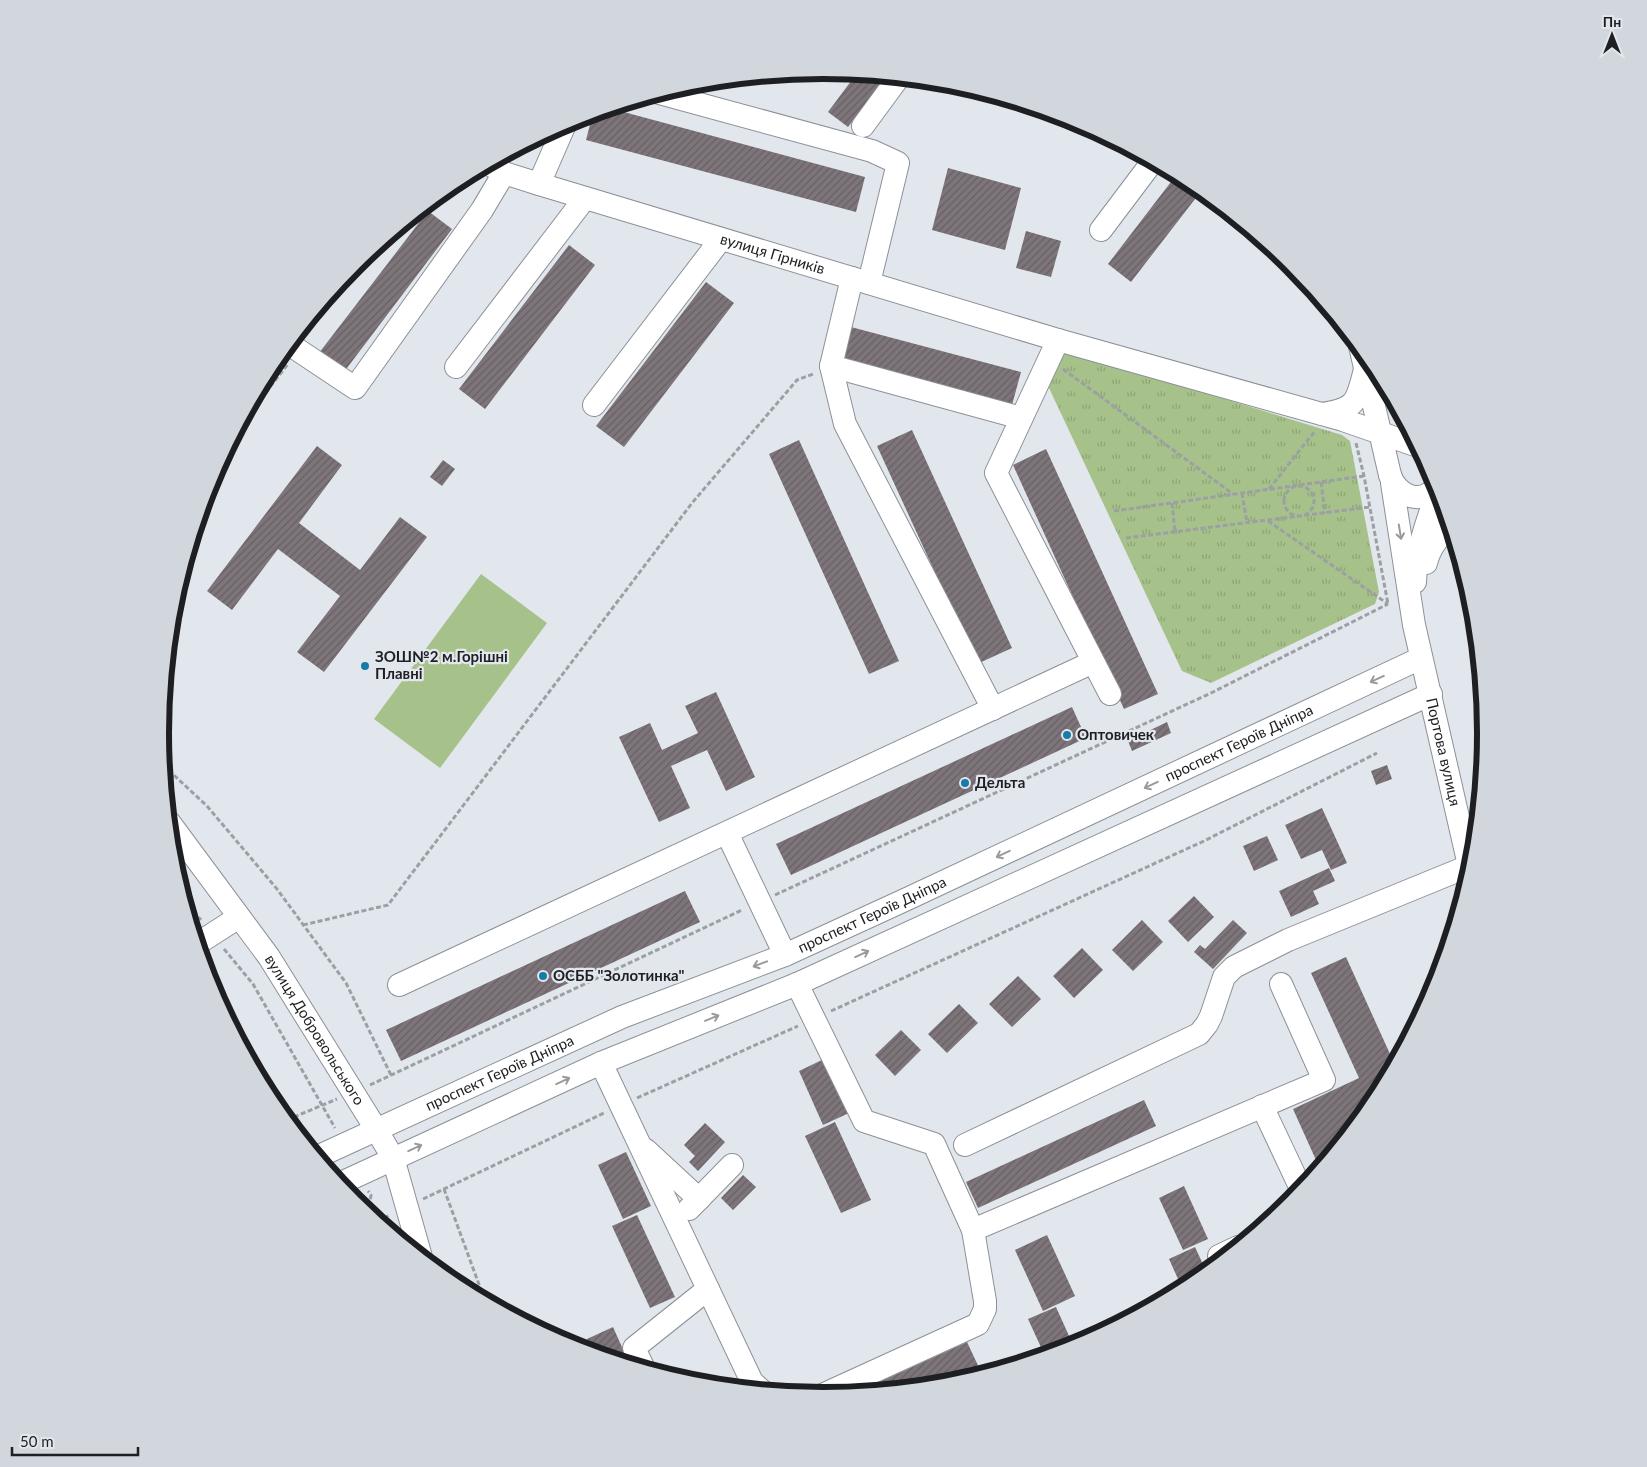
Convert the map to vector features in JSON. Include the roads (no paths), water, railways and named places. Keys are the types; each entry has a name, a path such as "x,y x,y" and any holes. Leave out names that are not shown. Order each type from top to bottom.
{"street":[{"path":"863,126 894,83"},
{"path":"672,97 872,151 898,163 831,366 845,424 993,709"},
{"path":"539,184 561,134"},
{"path":"1102,230 1150,165"},
{"path":"295,348 355,388 482,210 497,168"},
{"name":"вулиця Гірників","path":"497,168 539,184 860,281 1053,350 1318,422 1343,420"},
{"path":"456,367 585,198"},
{"path":"594,405 721,239"},
{"path":"1053,350 996,472 1110,694"},
{"path":"1364,364 1390,475 1414,626"},
{"path":"831,366 1021,418"},
{"path":"1318,422 1347,408 1358,394 1365,369"},
{"path":"1343,420 1411,443"},
{"path":"1343,420 1364,432 1377,446 1390,475 1405,495 1413,497 1432,492"},
{"path":"1390,475 1390,466 1398,451 1406,446 1412,445"},
{"path":"1414,626 1418,556 1433,496"},
{"path":"1414,626 1430,550 1438,537 1446,530"},
{"name":"Портова вулиця","path":"1414,626 1467,856"},
{"name":"проспект Героїв Дніпра","path":"322,1154 622,1017 785,955 1421,658"},
{"path":"400,985 1093,662"},
{"name":"проспект Героїв Дніпра","path":"346,1180 601,1063 797,984 1431,694"},
{"name":"вулиця Добровольського","path":"176,832 269,957 393,1158 418,1248"},
{"path":"727,833 785,955"},
{"path":"965,1145 1199,1034 1208,1024 1224,977 1234,967 1288,940 1463,873"},
{"path":"205,939 239,916"},
{"path":"797,984 864,1121 934,1144 973,1230 985,1301 982,1317 978,1324 836,1388"},
{"path":"973,1230 1324,1080 1281,984"},
{"path":"601,1063 755,1385"},
{"path":"1262,1106 1298,1183"},
{"path":"638,1142 699,1199"},
{"path":"676,1222 732,1165"},
{"path":"641,1362 634,1348 708,1289"}],"place":[{"name":"ЗОШ№2 м.Горішні Плавні","path":"365,666"},
{"name":"Оптовичек","path":"1067,735"},
{"name":"Дельта","path":"965,783"},
{"name":"ОСББ \"Золотинка\"","path":"543,976"}]}
